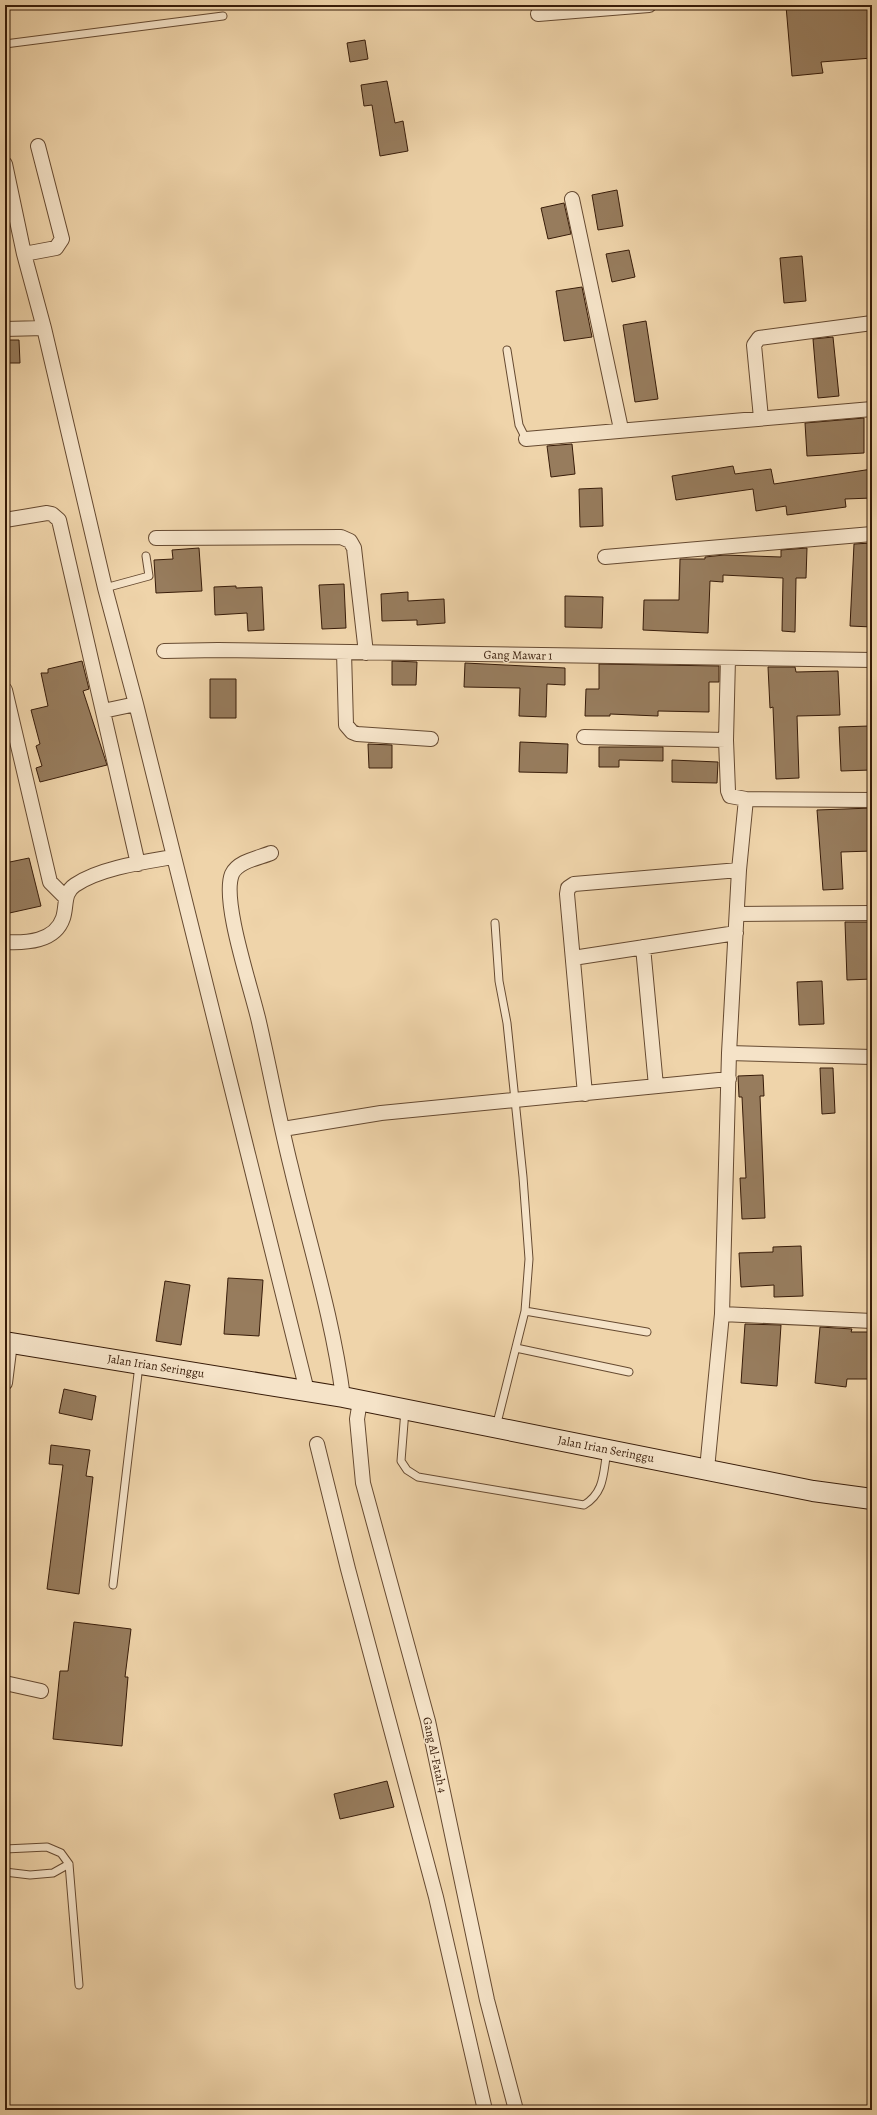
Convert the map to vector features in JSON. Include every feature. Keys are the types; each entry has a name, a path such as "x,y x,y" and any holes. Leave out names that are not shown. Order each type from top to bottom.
{"street":[{"path":"538,14 649,5"},
{"path":"28,254 56,248 62,239 38,146"},
{"path":"5,164 10,212 28,254 44,328 109,586 173,857 335,1396"},
{"path":"572,199 621,429"},
{"path":"761,418 754,345 759,338 872,323"},
{"path":"5,329 44,328"},
{"path":"526,439 621,429 872,409"},
{"path":"5,520 47,513 52,514 58,520 138,864"},
{"path":"605,557 872,534"},
{"path":"156,538 341,537 350,541 354,548 366,652"},
{"name":"Gang Mawar 1","path":"164,651 218,650 872,660"},
{"path":"344,652 346,725 352,732 358,734 431,739"},
{"path":"728,658 726,740 728,790 730,796 746,800 872,800"},
{"path":"5,690 50,882 66,898"},
{"path":"103,711 136,704"},
{"path":"584,737 726,740"},
{"path":"707,1469 722,1314 730,1054 739,870 746,800"},
{"path":"271,853 237,866 232,874 230,887 231,912 259,1022 282,1129 321,1281 335,1396"},
{"path":"5,942 33,941 43,939 51,935 59,927 63,918 66,898 75,885 126,865 173,857"},
{"path":"585,1094 567,894 568,888 574,884 739,870"},
{"path":"737,914 872,913"},
{"path":"573,958 736,933"},
{"path":"643,947 656,1086"},
{"path":"730,1054 872,1057"},
{"path":"282,1129 381,1113 729,1079"},
{"path":"722,1314 872,1322"},
{"path":"5,1384 8,1343"},
{"name":"Jalan Irian Seringgu","path":"8,1343 139,1363 335,1396 813,1491 872,1499"},
{"name":"Gang Al-Fatah 4","path":"335,1396 357,1419 363,1483 428,1721 487,2000 516,2110"},
{"path":"317,1444 348,1569 436,1897 484,2110"},
{"path":"5,1683 41,1691"}],"lane":[{"path":"5,44 223,16"},
{"path":"507,350 519,425 526,439"},
{"path":"109,586 149,576 146,556"},
{"path":"495,924 499,981 507,1023 523,1176 529,1259 525,1311 496,1428"},
{"path":"525,1311 647,1332"},
{"path":"516,1348 629,1372"},
{"path":"112,1585 139,1363"},
{"path":"405,1410 401,1461 407,1470 418,1477 584,1506 593,1500 600,1489 607,1450"},
{"path":"5,1849 47,1847 61,1852 69,1864 79,1985"},
{"path":"5,1872 30,1875 53,1873 69,1864"}],"building":[{"path":"816,5 817,7 872,5 872,58 821,62 823,73 792,76 786,6"},
{"path":"365,40 368,59 350,62 347,43"},
{"path":"387,81 395,123 403,121 408,151 380,156 372,105 364,106 361,85"},
{"path":"617,190 623,226 598,230 592,195"},
{"path":"564,203 571,234 548,239 541,208"},
{"path":"629,250 635,277 612,282 606,254"},
{"path":"802,256 806,301 784,303 780,258"},
{"path":"582,287 592,337 564,341 556,291"},
{"path":"646,321 658,399 635,402 623,325"},
{"path":"833,337 839,396 818,398 813,339"},
{"path":"5,340 19,340 20,363 5,363"},
{"path":"864,418 864,453 807,456 805,423"},
{"path":"572,444 575,474 551,477 547,446"},
{"path":"733,466 735,474 771,469 774,484 872,469 872,498 845,499 846,507 787,515 786,506 756,511 753,489 676,500 672,476"},
{"path":"602,488 603,526 580,527 579,489"},
{"path":"872,543 872,627 850,626 854,544"},
{"path":"199,548 202,591 156,593 154,560 173,559 172,550"},
{"path":"807,548 806,578 796,578 795,632 782,631 783,578 723,575 723,582 710,581 708,633 643,630 644,600 679,600 680,559 705,559 705,557 724,555 781,557 781,550"},
{"path":"344,584 346,628 322,629 319,585"},
{"path":"236,586 236,588 262,587 264,630 248,631 247,613 215,615 214,587"},
{"path":"408,592 408,601 444,599 445,623 417,625 417,620 382,621 381,594"},
{"path":"565,596 603,597 602,628 565,627"},
{"path":"82,661 89,689 83,691 107,765 40,782 36,768 42,766 36,746 40,744 31,710 48,706 41,673 48,673 48,669"},
{"path":"392,661 417,662 416,685 392,685"},
{"path":"465,663 565,668 565,685 547,684 546,717 519,716 520,688 464,687"},
{"path":"599,664 719,666 719,682 709,682 709,712 658,711 658,716 610,714 610,716 585,716 586,689 599,689"},
{"path":"768,667 795,667 796,672 838,671 840,715 797,716 799,778 776,779 773,707 770,708"},
{"path":"210,679 236,679 236,718 210,718"},
{"path":"869,726 871,770 841,771 839,727"},
{"path":"520,742 568,744 567,773 519,772"},
{"path":"368,744 392,745 392,768 369,768"},
{"path":"599,747 663,747 663,761 619,760 619,767 599,767"},
{"path":"672,760 718,762 717,783 672,782"},
{"path":"872,808 872,851 841,852 843,889 823,890 817,810"},
{"path":"29,858 41,906 5,914 5,863"},
{"path":"845,922 872,922 872,979 847,980"},
{"path":"822,981 824,1024 799,1025 797,982"},
{"path":"820,1068 833,1068 835,1113 822,1114"},
{"path":"763,1075 764,1096 760,1096 765,1218 742,1219 740,1178 746,1178 742,1097 739,1097 738,1076"},
{"path":"801,1246 803,1296 774,1297 774,1285 741,1287 739,1253 773,1252 773,1247"},
{"path":"228,1278 263,1280 259,1336 224,1334"},
{"path":"165,1281 190,1285 181,1345 156,1341"},
{"path":"745,1324 781,1325 777,1386 741,1383"},
{"path":"820,1327 852,1329 851,1332 872,1332 872,1379 847,1379 846,1387 815,1383"},
{"path":"64,1389 96,1396 92,1420 59,1413"},
{"path":"51,1445 90,1450 86,1476 93,1477 79,1594 47,1589 63,1465 49,1464"},
{"path":"74,1622 131,1629 125,1677 128,1677 122,1746 53,1739 60,1671 68,1671"},
{"path":"387,1781 394,1807 340,1819 334,1794"}]}
